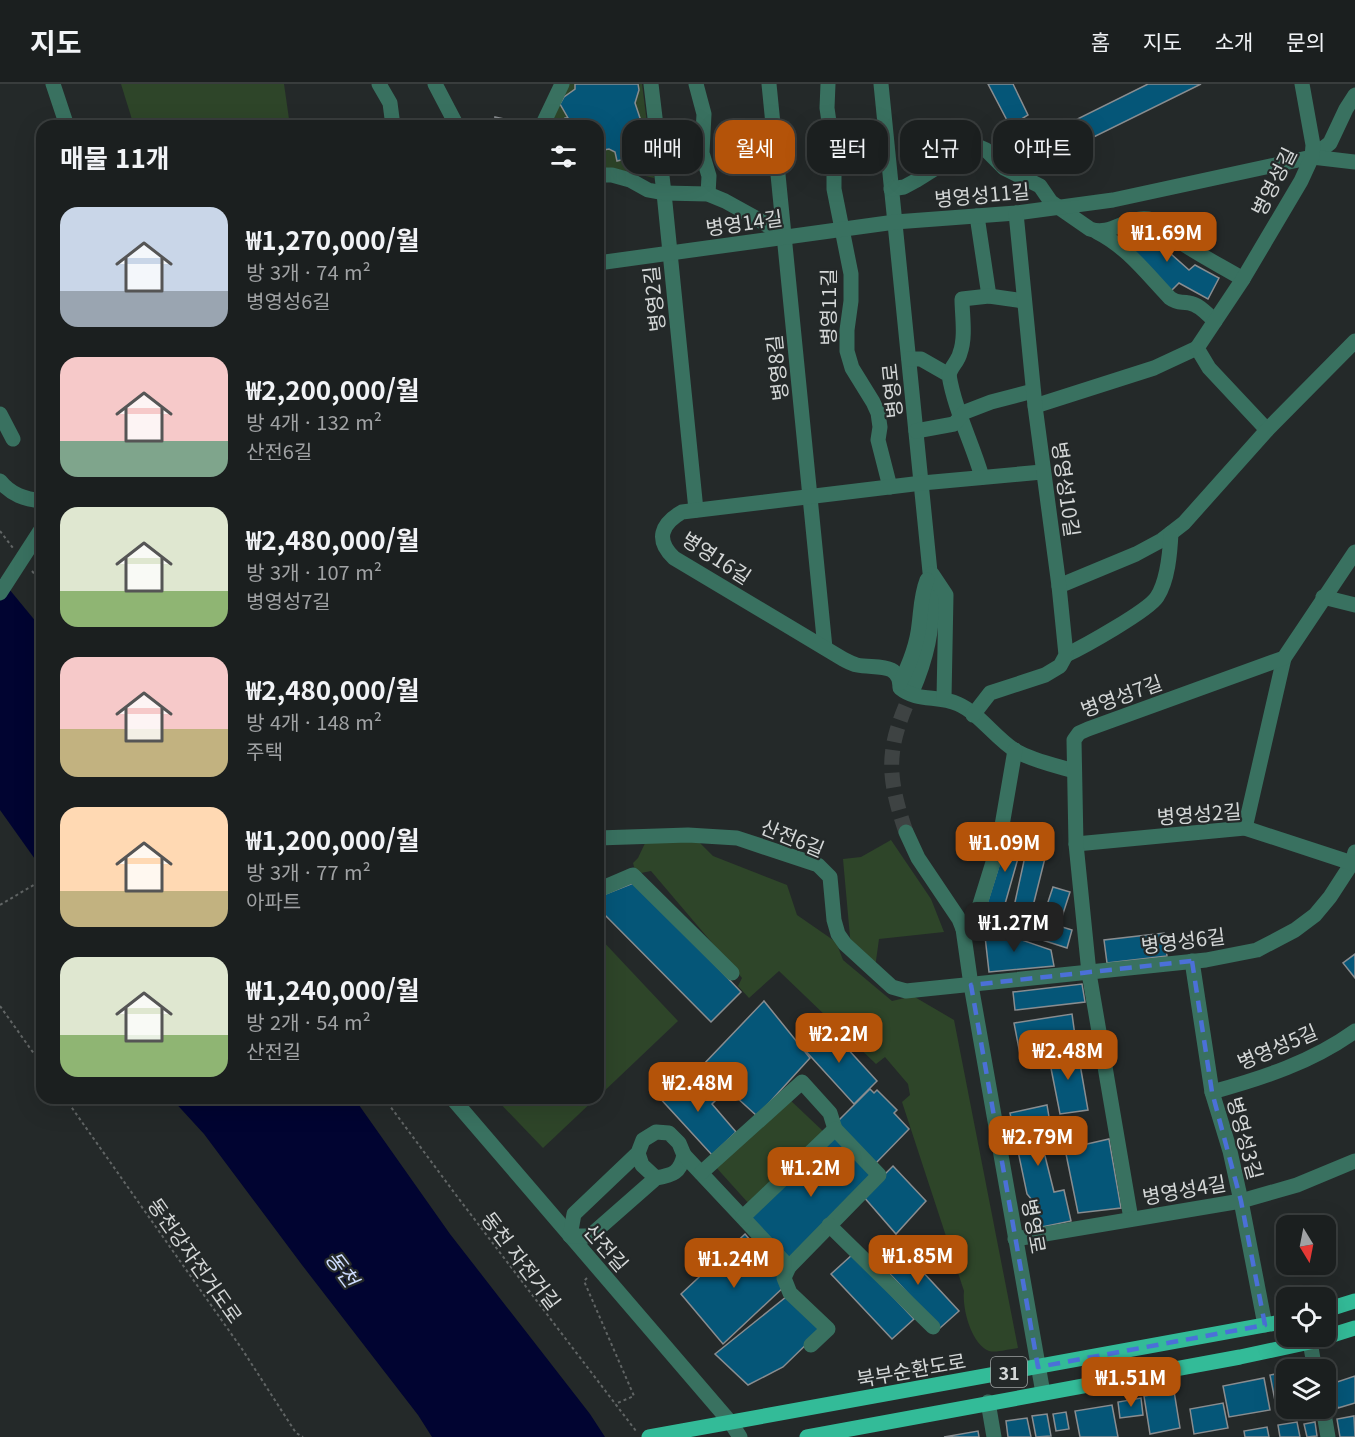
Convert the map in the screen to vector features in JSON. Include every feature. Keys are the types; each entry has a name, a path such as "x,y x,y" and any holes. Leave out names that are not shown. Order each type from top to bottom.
{"main road":[{"path":"1336,1307 1355,1301"},
{"name":"북부순환도로","path":"649,1437 1276,1323"},
{"name":"31","path":"1336,1334 1355,1329"},
{"name":"31","path":"807,1437 1284,1347"}],"street":[{"path":"53,84 65,120"},
{"path":"379,84 390,103 392,120"},
{"path":"435,84 454,120"},
{"path":"545,120 562,84"},
{"name":"병영2길","path":"651,84 696,510"},
{"path":"696,84 704,114 702,153 709,176 708,194"},
{"name":"병영8길","path":"768,84 825,648"},
{"name":"병영11길","path":"828,84 828,108 834,157 834,189 850,274 851,301 847,351 852,368 878,413 880,427 878,440 890,487"},
{"name":"병영로","path":"881,84 922,483 933,620 923,667 906,687"},
{"name":"병영성길","path":"1197,348 1243,279 1301,181 1312,157 1313,145 1302,84"},
{"path":"1312,157 1330,143 1346,108 1355,95"},
{"path":"891,189 917,180 971,147 979,147 986,150 1004,168 1040,186 1051,202 1058,207 1112,239 1170,298 1177,303 1197,306 1215,321"},
{"name":"병영성11길","path":"895,222 1016,213 1058,207 1140,194 1312,157 1355,162"},
{"path":"604,176 621,177 648,190 664,193 708,194 761,221 784,237"},
{"path":"1140,194 1146,219"},
{"name":"병영성10길","path":"1016,213 1042,472 1059,586 1066,655"},
{"path":"977,216 989,296"},
{"path":"1097,232 1133,219 1146,219 1165,226 1181,242 1243,279"},
{"name":"병영14길","path":"604,262 895,222"},
{"path":"982,477 960,418 949,375 951,367 960,354 962,344 962,299 989,296 1024,301"},
{"path":"1059,586 1136,554 1184,523 1267,430 1355,341"},
{"path":"916,431 954,424 965,412 991,402 1034,398 1145,371 1197,348 1209,368 1267,430"},
{"path":"909,359 921,359 949,375"},
{"path":"0,414 13,439"},
{"name":"병영16길","path":"906,687 894,671 884,667 857,665 674,558 662,542 662,534 668,524 682,512 696,510 922,483 1042,472"},
{"path":"0,481 4,487 24,499 36,500"},
{"path":"973,715 990,693 1045,675 1060,666 1066,655 1100,637 1150,605 1157,598 1167,567 1171,533"},
{"path":"0,593 36,537"},
{"path":"1245,828 1284,658 1355,552"},
{"path":"930,571 946,595 944,698"},
{"path":"1323,597 1355,605"},
{"name":"병영성7길","path":"1131,1219 1089,973 1076,844 1074,740 1079,733 1284,658"},
{"path":"906,687 900,688 906,693 921,698 944,698 961,705 1015,750 1039,761 1074,771"},
{"path":"963,929 969,926 976,917 999,843 1015,750"},
{"name":"병영성2길","path":"1076,844 1245,828 1354,860"},
{"name":"병영로","path":"906,832 918,858 947,898 963,929 1043,1393"},
{"name":"산전6길","path":"604,838 687,835 737,838 818,865 830,877 838,934 845,944 892,987 906,991 971,985"},
{"name":"병영성6길","path":"971,985 1192,961 1257,950 1295,930 1315,915 1330,897 1354,860"},
{"path":"604,887 633,875 732,973"},
{"name":"병영성3길","path":"1192,961 1212,1092 1230,1151 1265,1325"},
{"name":"병영성5길","path":"1212,1092 1258,1080 1306,1060 1355,1031"},
{"path":"701,1173 802,1082 830,1113 835,1129 879,1175 789,1267 784,1278 790,1293 828,1329 811,1345"},
{"name":"산전길","path":"457,1104 731,1423 740,1437"},
{"path":"743,1217 835,1129"},
{"path":"684,1155 681,1167 671,1175 656,1178 590,1236 570,1236 574,1214 638,1153 643,1140 656,1132 669,1133 679,1143 684,1155 789,1267"},
{"path":"638,1153 642,1165 656,1178"},
{"name":"병영성4길","path":"1016,1239 1241,1201 1297,1185 1355,1161"},
{"path":"829,1225 933,1326"},
{"path":"988,1402 994,1437"},
{"path":"1325,1419 1328,1437"}],"path":[{"path":"0,905 36,884"},
{"path":"0,1006 36,1057"},
{"name":"동천강자전거도로","path":"69,1104 242,1349 297,1433 303,1437"},
{"name":"동천 자전거길","path":"388,1104 640,1437"},
{"path":"598,1268 584,1281 634,1396 615,1404"}],"highlighted area":[{"path":"1192,961 1212,1092 1241,1201 1265,1325 1038,1367 971,985"}],"green space":[{"path":"121,84 284,84 289,120 132,120"},
{"path":"568,84 642,84 647,120 622,120 622,171 604,169 604,120 553,120"},
{"path":"637,174 653,174 654,178"},
{"path":"891,840 931,899 944,932 879,939 875,968 851,948 843,859 861,857"},
{"path":"646,841 699,842 713,856 787,885 797,915 836,942 843,960 892,1001 913,996 954,1020 1018,1348 989,1351 977,1341 969,1325 964,1291 902,1102 910,1095 908,1084 885,1057 876,1064 779,971 749,998 738,986 742,978 651,871 636,874 633,863"},
{"path":"604,942 678,1021 604,1091"},
{"path":"788,1098 826,1134 750,1205 714,1165"},
{"path":"501,1104 590,1104 543,1148"}],"water":[{"path":"0,578 36,622 36,861 0,810"},
{"name":"동천","path":"176,1104 358,1104 450,1234 590,1414 605,1437 432,1437 418,1415 204,1134"}],"building":[{"path":"575,84 638,84 639,90 635,103 640,120 622,120 622,160 617,161 615,152 609,149 604,150 604,120 564,120 568,118 560,104 564,97 575,89"},
{"path":"988,84 1013,84 1028,115 1020,120 1007,120"},
{"path":"1148,84 1201,84 1093,137 1093,120 1075,120"},
{"path":"1135,222 1189,270 1195,265 1219,278 1208,299 1179,283 1171,291 1118,238"},
{"path":"1011,827 1026,830 1001,918 984,913"},
{"path":"1029,838 1040,842 1039,848 1047,850 1027,930 1010,925"},
{"path":"636,882 741,992 711,1022 604,914 604,895"},
{"path":"1053,887 1070,892 1059,926 1072,930 1067,948 1036,938"},
{"path":"984,927 1051,950 1054,966 989,972"},
{"path":"1164,933 1167,956 1107,963 1104,940"},
{"path":"1355,954 1355,978 1343,963"},
{"path":"1082,984 1085,1002 1015,1010 1013,992"},
{"path":"764,1001 810,1058 757,1116 702,1066"},
{"path":"1072,1014 1076,1043 1020,1054 1014,1023"},
{"path":"824,1023 877,1081 854,1104 802,1047"},
{"path":"1077,1047 1088,1110 1060,1114 1048,1053"},
{"path":"688,1073 703,1093 712,1086 721,1095 712,1104 736,1132 712,1155 658,1096"},
{"path":"870,1089 874,1093 877,1090 897,1110 894,1113 909,1129 876,1163 836,1123"},
{"path":"1047,1105 1051,1129 1039,1132 1054,1192 1064,1190 1071,1221 1037,1228 1032,1200 1027,1194 1010,1113"},
{"path":"835,1135 875,1175 789,1262 748,1217"},
{"path":"1109,1139 1121,1208 1078,1213 1065,1149"},
{"path":"893,1166 926,1201 896,1234 863,1196"},
{"path":"745,1234 787,1284 723,1344 681,1294"},
{"path":"896,1243 959,1311 940,1328 877,1260"},
{"path":"853,1254 914,1319 892,1339 831,1274"},
{"path":"786,1297 821,1330 783,1367 748,1385 715,1354"},
{"path":"1276,1374 1276,1406 1270,1375"},
{"path":"1355,1376 1355,1403 1338,1408 1336,1382"},
{"path":"1264,1378 1270,1410 1229,1417 1223,1386"},
{"path":"1174,1391 1180,1428 1150,1434 1144,1396"},
{"path":"1141,1398 1143,1415 1120,1418 1118,1402"},
{"path":"1223,1403 1228,1428 1194,1434 1190,1409"},
{"path":"1112,1405 1118,1437 1080,1437 1075,1411"},
{"path":"1066,1412 1069,1429 1056,1431 1053,1414"},
{"path":"1047,1414 1051,1436 1036,1437 1032,1416"},
{"path":"1354,1416 1355,1437 1340,1437 1337,1419"},
{"path":"1027,1418 1031,1437 1008,1437 1006,1421"},
{"path":"1297,1422 1300,1437 1280,1437 1278,1425"},
{"path":"1315,1422 1317,1436 1307,1437 1304,1424"},
{"path":"1267,1427 1269,1437 1245,1437 1244,1431"},
{"path":"978,1431 979,1437 944,1437"}],"tunnel":[{"path":"906,832 895,794 892,761 897,729 912,692"}]}
